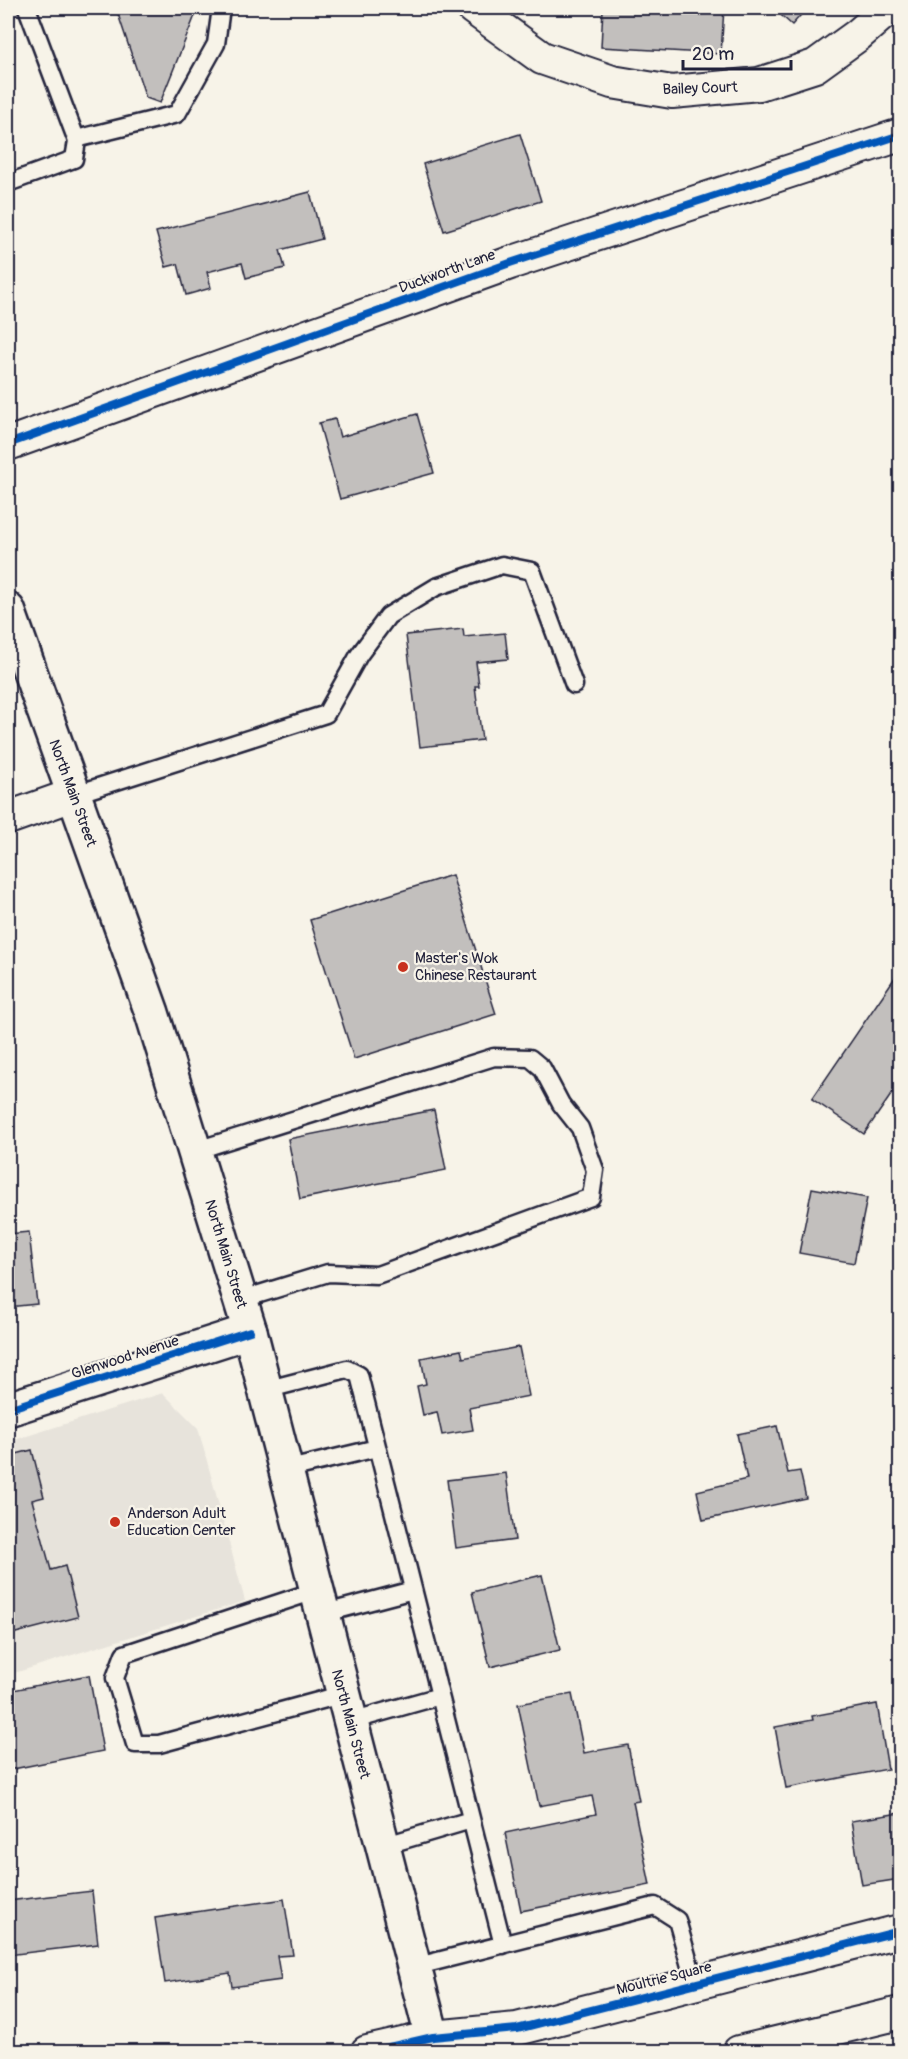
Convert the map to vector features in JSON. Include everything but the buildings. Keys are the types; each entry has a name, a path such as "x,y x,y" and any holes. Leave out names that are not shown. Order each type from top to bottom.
{"main road":[{"name":"North Main Street","path":"8,610 148,1002 250,1331 434,2044"},
{"name":"Glenwood Avenue","path":"8,1409 250,1331"}],"street":[{"name":"Bailey Court","path":"473,8 542,58 612,82 672,92 759,84 815,66 858,35 888,8"},
{"name":"Duckworth Lane","path":"8,444 510,263 900,135"},
{"path":"8,818 73,795"},
{"name":"Moultrie Square","path":"367,2052 434,2044 517,2029 900,1931"},
{"path":"739,2052 900,2013"}],"lane":[{"path":"8,183 74,159 76,140 27,8"},
{"path":"76,140 177,114 216,44 221,8"},
{"path":"73,795 327,714 359,655 388,616 436,587 502,565 532,571 574,685"},
{"path":"194,1151 494,1057 530,1058 542,1068 561,1104 580,1128 595,1170 591,1197 377,1275 328,1273 240,1300"},
{"path":"265,1390 347,1369 359,1375 503,1945"},
{"path":"285,1470 377,1448"},
{"path":"413,1590 319,1602 124,1654 115,1678 135,1744 159,1744 347,1707 440,1696"},
{"path":"383,1846 471,1820"},
{"path":"414,1967 655,1906 677,1920 695,1984"}],"shaded area":[{"name":"Anderson Adult Education Center","path":"163,1393 198,1428 245,1601 8,1675 8,1442"}],"cycle path":[{"path":"8,444 510,263 900,135"},
{"path":"8,1409 250,1331"},
{"path":"367,2052 433,2037 517,2029 900,1931"}],"place":[{"name":"Master's Wok Chinese Restaurant","path":"403,967"},
{"name":"Anderson Adult Education Center","path":"115,1522"}]}
